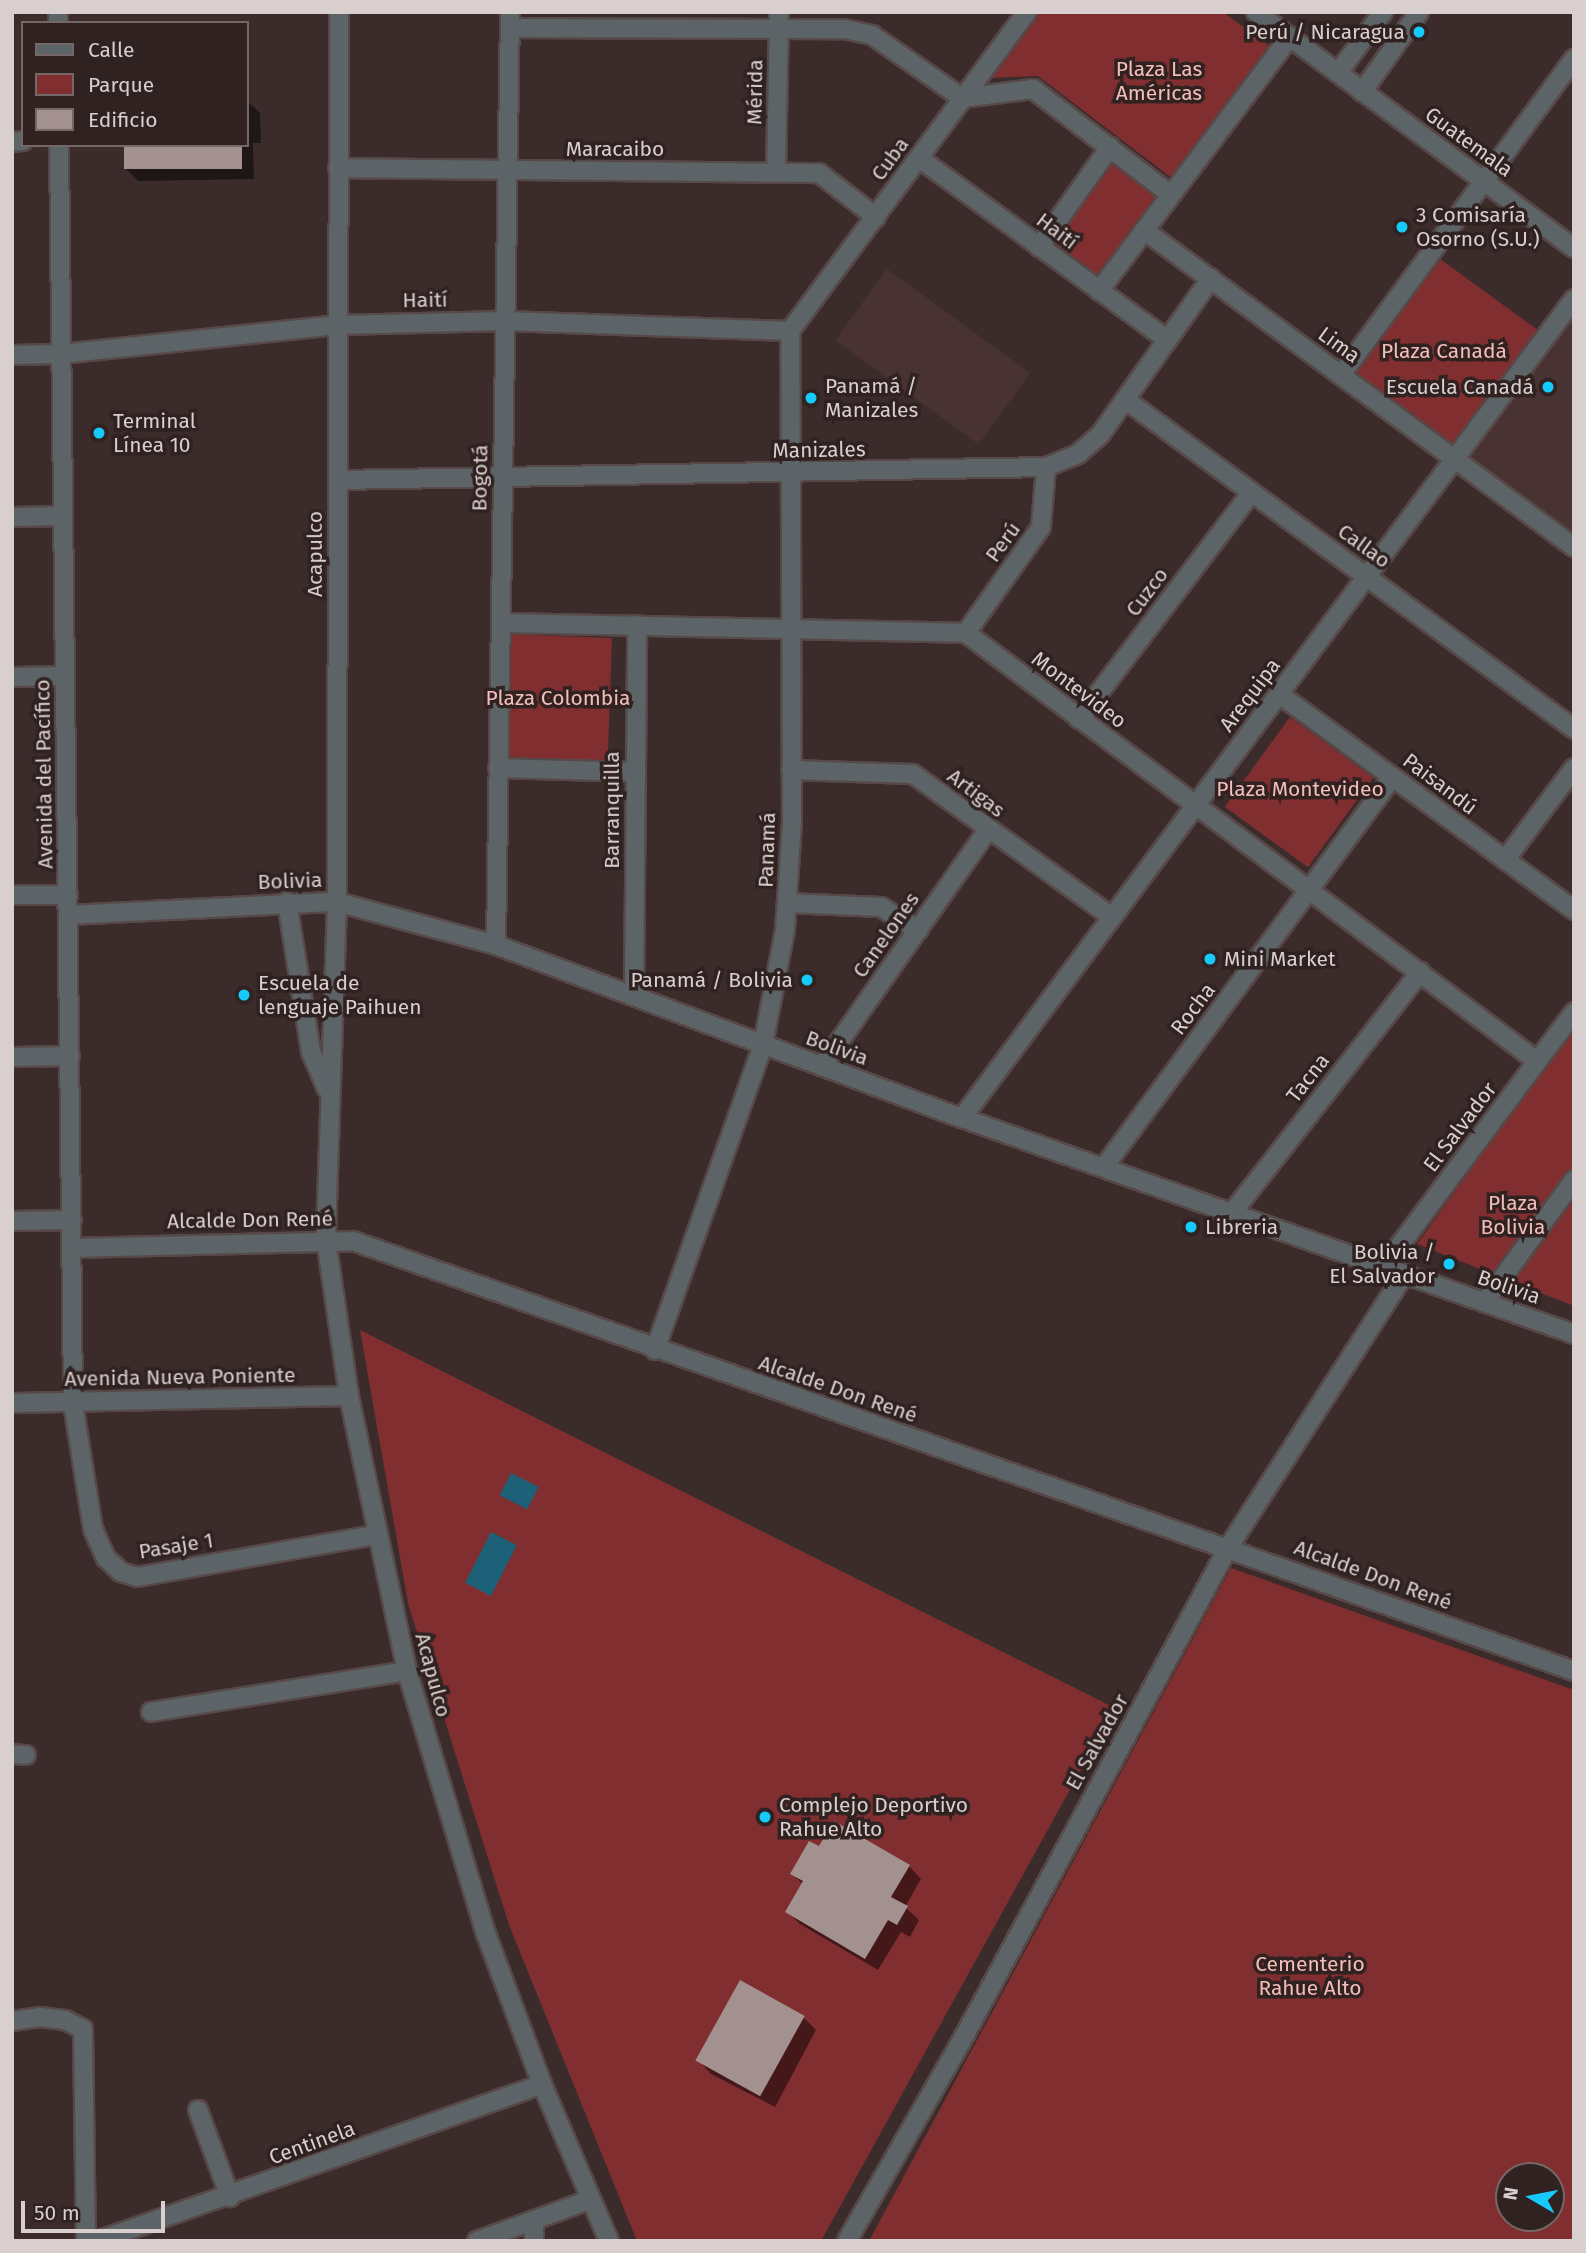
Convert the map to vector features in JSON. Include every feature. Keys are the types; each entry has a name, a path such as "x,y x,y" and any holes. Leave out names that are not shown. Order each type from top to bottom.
{"street":[{"name":"Acapulco","path":"339,12 337,902 326,1240 349,1396 375,1535 407,1671 485,1931 542,2084 589,2200 609,2241"},
{"name":"Cuba","path":"790,331 1027,12"},
{"name":"Guatemala","path":"1256,12 1574,248"},
{"path":"1338,73 1383,12"},
{"path":"1362,92 1419,12"},
{"path":"510,20 779,20 872,35 962,98 1033,89 1170,194"},
{"name":"Bogotá","path":"496,945 510,20"},
{"name":"Mérida","path":"776,173 779,20"},
{"path":"1100,291 1290,37"},
{"path":"1341,375 1574,59"},
{"name":"Avenida del Pacífico","path":"59,147 74,1403"},
{"path":"1039,247 1110,148"},
{"name":"Haití","path":"919,158 1168,340"},
{"name":"Maracaibo","path":"338,168 819,173 876,218"},
{"name":"Lima","path":"1144,230 1574,547"},
{"name":"Manizales","path":"338,480 1046,467 1090,445 1126,400 1211,278"},
{"name":"Arequipa","path":"962,1118 1574,299"},
{"name":"Haití","path":"12,355 61,354 338,325 505,321 790,331"},
{"name":"Panamá","path":"655,1350 762,1045 787,903 791,770 790,331"},
{"name":"Callao","path":"1126,400 1574,729"},
{"name":"Perú","path":"966,633 1041,527 1046,467"},
{"name":"Cuzco","path":"1079,719 1252,492"},
{"path":"12,517 64,516"},
{"path":"500,623 966,633"},
{"name":"Barranquilla","path":"634,996 637,625"},
{"name":"Montevideo","path":"966,633 1537,1061"},
{"path":"12,677 65,676"},
{"name":"Paisandú","path":"1279,694 1574,910"},
{"path":"498,768 636,772"},
{"path":"1505,860 1574,768"},
{"name":"Artigas","path":"791,770 913,774 988,831 1112,918"},
{"name":"Rocha","path":"1104,1167 1393,777"},
{"name":"Canelones","path":"822,1066 988,831"},
{"path":"12,895 68,895"},
{"name":"Acapulco","path":"287,902 311,1052 329,1096"},
{"name":"Bolivia","path":"68,915 287,902 337,902 496,945 962,1118 1382,1269 1574,1334"},
{"path":"787,903 881,907 918,930"},
{"name":"Tacna","path":"1232,1213 1420,972"},
{"name":"El Salvador","path":"1382,1269 1574,1012"},
{"path":"12,1057 69,1056"},
{"path":"1485,1302 1574,1180"},
{"path":"12,1221 72,1220"},
{"name":"Alcalde Don René","path":"72,1248 353,1241 655,1350 1574,1671"},
{"name":"El Salvador","path":"848,2241 961,2042 1228,1548 1403,1276"},
{"name":"Avenida Nueva Poniente","path":"12,1403 349,1396"},
{"name":"Pasaje 1","path":"74,1403 93,1529 106,1558 121,1572 136,1577 375,1535"},
{"path":"151,1713 407,1671"},
{"path":"12,2021 40,2017 65,2020 83,2029 86,2241"},
{"name":"Centinela","path":"97,2241 230,2197 542,2084"},
{"path":"198,2110 230,2197"},
{"path":"477,2241 589,2200"},
{"path":"534,2220 534,2241"}],"shaded area":[{"path":"887,269 1030,373 978,444 835,340"},
{"name":"Escuela Canadá","path":"1574,318 1574,536 1469,456"}],"green space":[{"name":"Plaza Las Américas","path":"1039,12 1223,12 1272,48 1173,179 1038,76 992,78"},
{"path":"1109,156 1163,196 1098,283 1044,242"},
{"name":"Plaza Canadá","path":"1436,256 1539,331 1454,447 1351,372"},
{"name":"Plaza Colombia","path":"507,634 612,638 608,762 503,758"},
{"name":"Plaza Montevideo","path":"1290,717 1373,778 1308,867 1225,807"},
{"name":"Plaza Bolivia","path":"1574,1026 1574,1306 1417,1244"},
{"name":"Complejo Deportivo Rahue Alto","path":"360,1330 1115,1708 821,2241 637,2241 509,1925 408,1603"},
{"name":"Cementerio Rahue Alto","path":"1231,1568 1574,1690 1574,2241 869,2241"}],"water":[{"path":"511,1473 539,1487 527,1509 500,1495"},
{"path":"491,1532 517,1545 491,1596 465,1583"}],"building":[{"path":"124,147 242,147 242,169 124,169"},
{"path":"834,1821 910,1865 891,1897 908,1906 897,1925 888,1920 865,1959 785,1912 803,1881 790,1874 809,1841 819,1846"},
{"path":"740,1980 805,2016 760,2096 695,2060"}],"place":[{"name":"Perú / Nicaragua","path":"1419,32"},
{"name":"3 Comisaría Osorno (S.U.)","path":"1402,227"},
{"name":"Escuela Canadá","path":"1548,387"},
{"name":"Panamá / Manizales","path":"811,398"},
{"name":"Terminal Línea 10","path":"99,433"},
{"name":"Mini Market","path":"1210,959"},
{"name":"Panamá / Bolivia","path":"807,980"},
{"name":"Escuela de lenguaje Paihuen","path":"244,995"},
{"name":"Libreria","path":"1191,1227"},
{"name":"Bolivia / El Salvador","path":"1449,1264"},
{"name":"Complejo Deportivo Rahue Alto","path":"765,1817"}]}
